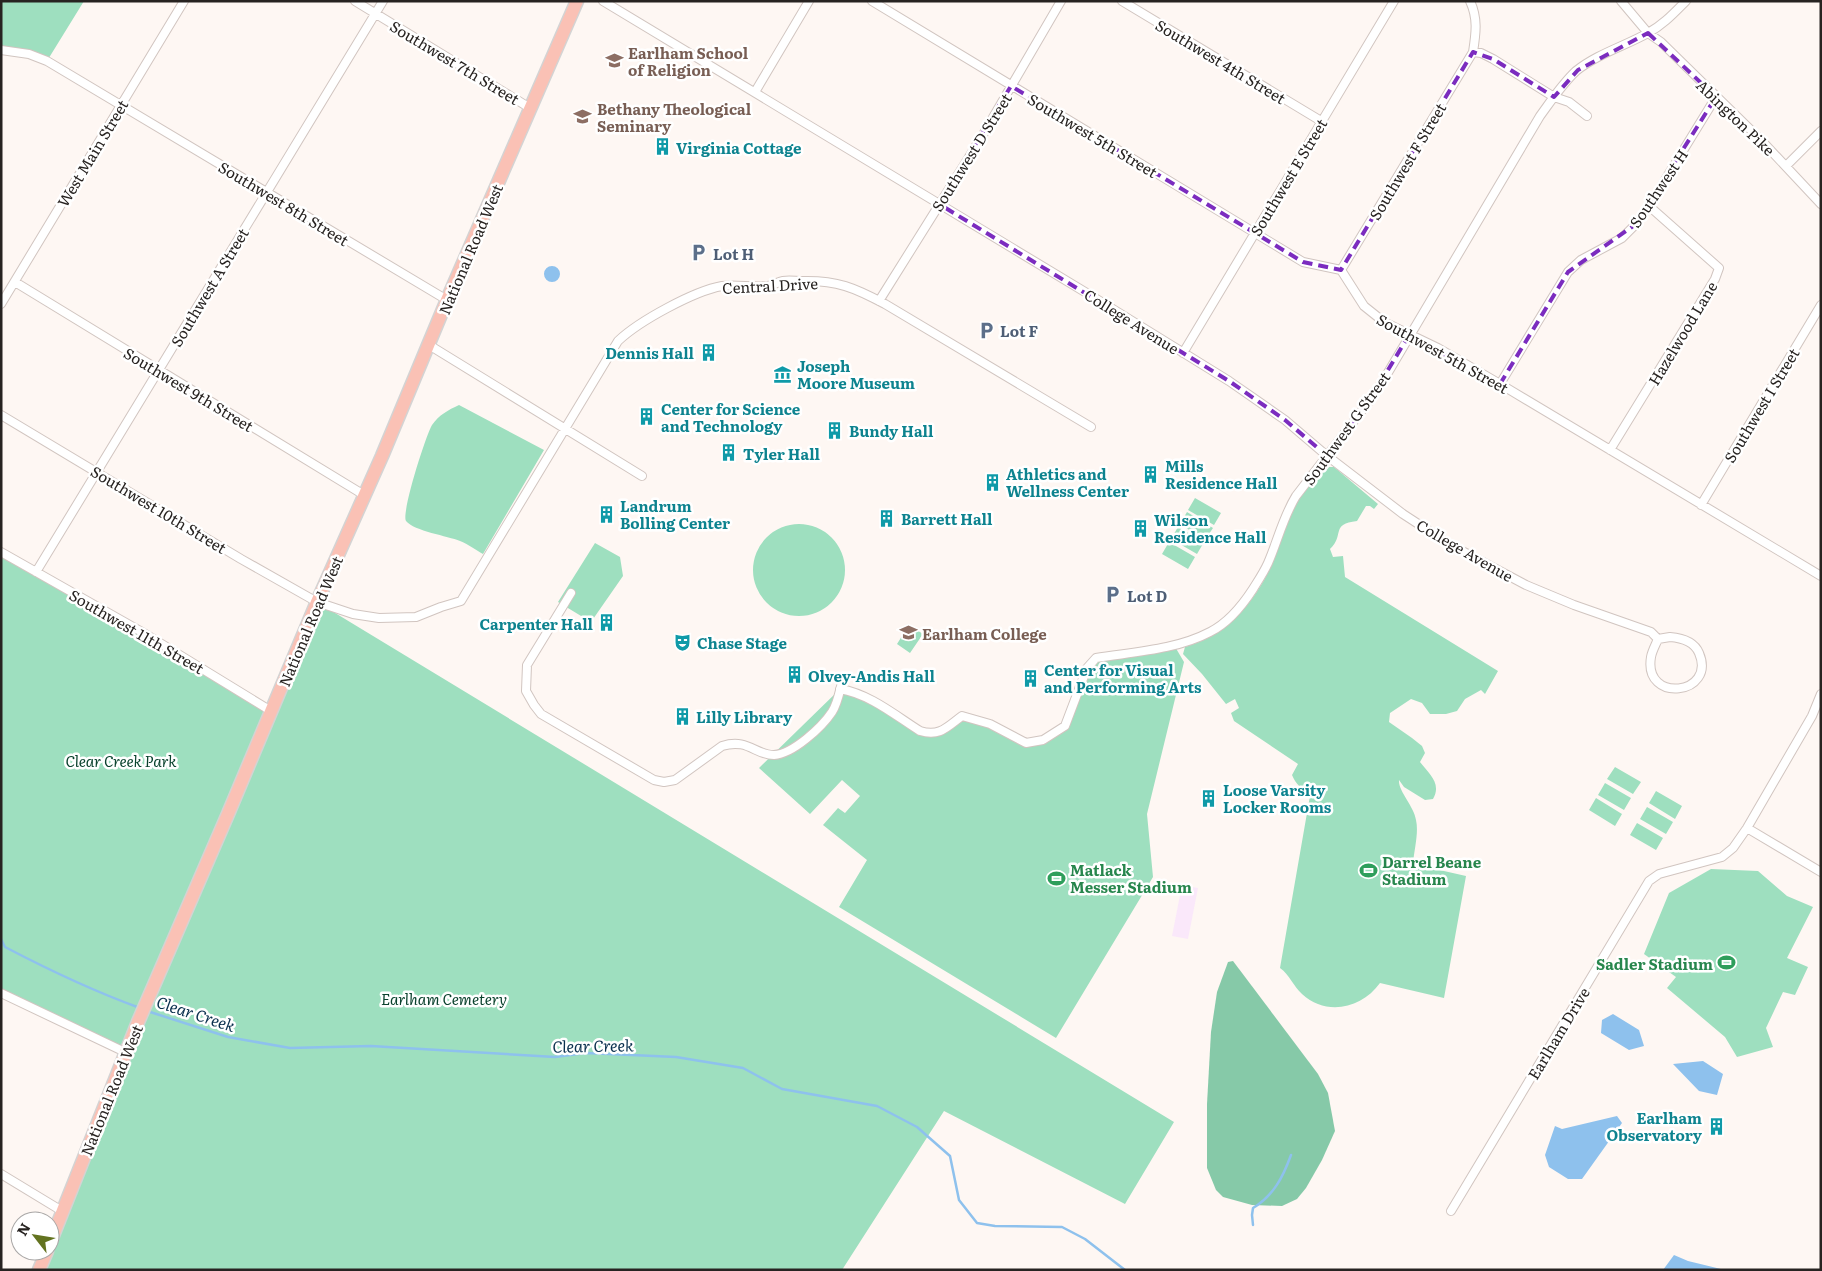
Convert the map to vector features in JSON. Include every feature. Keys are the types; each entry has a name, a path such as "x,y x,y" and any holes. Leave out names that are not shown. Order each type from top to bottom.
{"main road":[{"name":"National Road West","path":"60,1216 148,998 316,602 429,346 447,300 577,1"}],"street":[{"name":"West Main Street","path":"1,304 184,1"},
{"name":"Southwest 7th Street","path":"355,1 530,108"},
{"name":"Southwest A Street","path":"36,572 382,1"},
{"name":"College Avenue","path":"603,1 1229,381 1285,420 1326,455 1403,514 1477,560 1526,585 1574,606 1651,632 1658,639 1674,638 1687,641 1697,650 1702,664 1699,675 1690,686 1678,690 1671,689 1660,684 1655,677 1651,668 1651,657 1658,639"},
{"path":"754,92 809,1"},
{"name":"Southwest 5th Street","path":"872,1 1303,262 1341,270 1369,312 1384,322 1438,348 1500,384 1821,576"},
{"name":"Southwest D Street","path":"879,301 1061,1"},
{"name":"Southwest 4th Street","path":"1122,1 1321,121"},
{"name":"Southwest E Street","path":"1183,353 1394,1"},
{"path":"1470,1 1476,17 1473,52 1481,53 1554,97 1569,102 1587,116"},
{"name":"Abington Pike","path":"1621,1 1648,33 1660,42 1727,106 1821,204"},
{"name":"Southwest G Street","path":"840,690 852,691 920,731 929,734 936,734 962,716 990,724 1026,744 1043,740 1065,726 1087,668 1096,658 1190,641 1218,627 1236,611 1259,579 1268,563 1287,510 1326,455 1370,400 1535,125 1554,97 1578,70 1648,33 1666,21 1686,1"},
{"name":"Southwest 8th Street","path":"4,50 29,54 47,61 447,300"},
{"path":"1,59 4,50"},
{"name":"Southwest F Street","path":"1341,270 1473,52"},
{"name":"Southwest H","path":"1500,384 1568,272 1586,256 1622,238 1636,224 1716,97"},
{"path":"1786,166 1821,131"},
{"name":"Hazelwood Lane","path":"1610,450 1715,279 1719,268 1649,206"},
{"name":"Central Drive","path":"316,602 354,614 379,618 416,617 461,601 618,340 627,332 656,314 710,288 770,286 783,281 811,281 837,283 855,288 1091,427"},
{"name":"Southwest 9th Street","path":"15,282 364,494"},
{"name":"Southwest I Street","path":"1701,504 1821,305"},
{"path":"429,346 642,476"},
{"name":"Southwest 10th Street","path":"1,415 240,559 316,602"},
{"name":"Southwest 11th Street","path":"1,552 142,632 271,711"},
{"path":"571,593 527,665 526,691 541,714 654,780 664,782 675,780 722,746 731,744 748,746 774,755 787,751 816,730 833,711 843,679"},
{"name":"Earlham Drive","path":"1451,1211 1649,882 1659,874 1722,857 1733,848 1819,708 1821,694"},
{"path":"1747,828 1821,872"},
{"path":"1,993 127,1053"},
{"path":"1,1174 62,1211"}],"highlighted area":[{"path":"1648,33 1716,97 1636,224 1568,272 1500,384 1409,335 1370,400 1326,455 1285,420 1229,381 939,204 1011,86 1303,262 1341,270 1473,52 1493,59 1554,97 1578,70"}],"shaded area":[{"path":"1182,885 1198,888 1188,939 1172,936"}],"green space":[{"path":"1,1 84,1 47,61 1,50"},
{"path":"459,405 544,450 483,554 463,542 410,525 406,521 405,515 410,490 432,425 444,413"},
{"path":"1325,467 1334,467 1378,504 1374,509 1366,506 1357,521 1349,522 1341,527 1337,539 1330,549 1333,557 1343,556 1345,577 1498,671 1485,694 1481,690 1465,699 1457,711 1446,714 1430,714 1422,703 1411,699 1390,713 1389,722 1422,746 1425,753 1420,762 1433,779 1436,788 1433,799 1425,800 1404,787 1399,780 1401,789 1415,815 1417,825 1413,864 1466,876 1444,998 1380,983 1373,992 1354,1004 1333,1007 1322,1006 1302,994 1280,968 1311,790 1302,788 1297,784 1292,775 1298,764 1234,721 1231,713 1239,708 1235,699 1226,704 1183,654 1185,647 1213,635 1237,616 1247,605 1271,566 1286,523 1297,500 1307,485"},
{"path":"1195,498 1221,513 1214,525 1188,510"},
{"path":"1187,512 1213,528 1205,540 1180,524"},
{"path":"799,524 817,528 831,538 841,552 845,570 841,588 831,602 817,612 799,616 781,612 767,602 757,588 753,570 757,552 767,538 781,528"},
{"path":"1178,527 1204,542 1197,554 1171,539"},
{"path":"1169,542 1195,557 1188,569 1162,554"},
{"path":"595,543 620,557 623,576 591,622 558,602"},
{"name":"Earlham Cemetery","path":"1,552 271,711 317,602 1174,1122 1125,1204 944,1111 842,1270 46,1270 41,1267 43,1261 60,1261 60,1220 127,1053 1,993"},
{"path":"909,625 923,634 910,653 897,644"},
{"path":"1174,645 1184,662 1147,814 1153,877 1056,1038 839,907 867,860 823,825 838,808 845,813 860,796 842,780 810,814 759,768 840,689 852,691 929,734 962,716 1026,743 1043,740 1065,726 1076,695 1096,658"},
{"path":"1615,767 1641,782 1633,794 1607,779"},
{"path":"1605,783 1631,798 1624,810 1598,795"},
{"path":"1656,791 1682,806 1675,819 1649,803"},
{"path":"1596,798 1622,814 1615,826 1589,810"},
{"path":"1647,807 1673,822 1666,834 1640,819"},
{"path":"1637,823 1663,838 1656,850 1630,835"},
{"name":"Sadler Stadium","path":"1711,869 1758,871 1787,896 1813,907 1787,958 1808,967 1795,995 1783,992 1766,1028 1773,1047 1737,1057 1725,1037 1667,988 1676,977 1644,954 1669,893"},
{"path":"1233,961 1318,1074 1328,1093 1335,1131 1322,1160 1306,1188 1297,1199 1282,1206 1252,1205 1223,1197 1216,1190 1207,1168 1207,1104 1211,1032 1217,992 1228,962"}],"water":[{"path":"552,266 558,268 560,274 558,280 552,282 546,280 544,274 546,268"},
{"path":"1613,1014 1639,1030 1644,1046 1629,1050 1601,1033 1602,1020"},
{"path":"1703,1061 1723,1074 1717,1095 1699,1091 1673,1064"},
{"path":"1617,1116 1622,1123 1582,1179 1568,1179 1549,1167 1545,1155 1555,1126 1562,1129"},
{"path":"1674,1255 1688,1261 1725,1270 1663,1270"}],"waterway":[{"name":"Clear Creek","path":"1,939 5,947 38,964 140,1008"},
{"name":"Clear Creek","path":"147,1011 228,1037 290,1048 371,1046 555,1057 586,1053 676,1057 743,1068 782,1089 877,1106 917,1127 950,1156 959,1200 977,1223 995,1226 1062,1227 1085,1239 1125,1270"},
{"path":"1253,1225 1253,1208 1267,1197 1277,1185 1291,1155"}],"place":[{"name":"Earlham School of Religion","path":"614,61"},
{"name":"Bethany Theological Seminary","path":"583,117"},
{"name":"Virginia Cottage","path":"662,147"},
{"name":"Lot H","path":"699,253"},
{"name":"Lot F","path":"986,330"},
{"name":"Dennis Hall","path":"708,352"},
{"name":"Joseph Moore Museum","path":"783,374"},
{"name":"Center for Science and Technology","path":"647,417"},
{"name":"Bundy Hall","path":"835,430"},
{"name":"Tyler Hall","path":"729,453"},
{"name":"Mills Residence Hall","path":"1151,474"},
{"name":"Athletics and Wellness Center","path":"992,482"},
{"name":"Landrum Bolling Center","path":"606,514"},
{"name":"Barrett Hall","path":"887,518"},
{"name":"Wilson Residence Hall","path":"1140,528"},
{"name":"Lot D","path":"1113,595"},
{"name":"Carpenter Hall","path":"607,623"},
{"name":"Earlham College","path":"908,633"},
{"name":"Chase Stage","path":"683,642"},
{"name":"Olvey-Andis Hall","path":"794,675"},
{"name":"Center for Visual and Performing Arts","path":"1030,678"},
{"name":"Lilly Library","path":"682,716"},
{"name":"Loose Varsity Locker Rooms","path":"1209,798"},
{"name":"Darrel Beane Stadium","path":"1368,870"},
{"name":"Matlack Messer Stadium","path":"1056,878"},
{"name":"Sadler Stadium","path":"1727,963"},
{"name":"Earlham Observatory","path":"1716,1126"}],"park label":[{"name":"Clear Creek Park","path":"121,760"}]}
